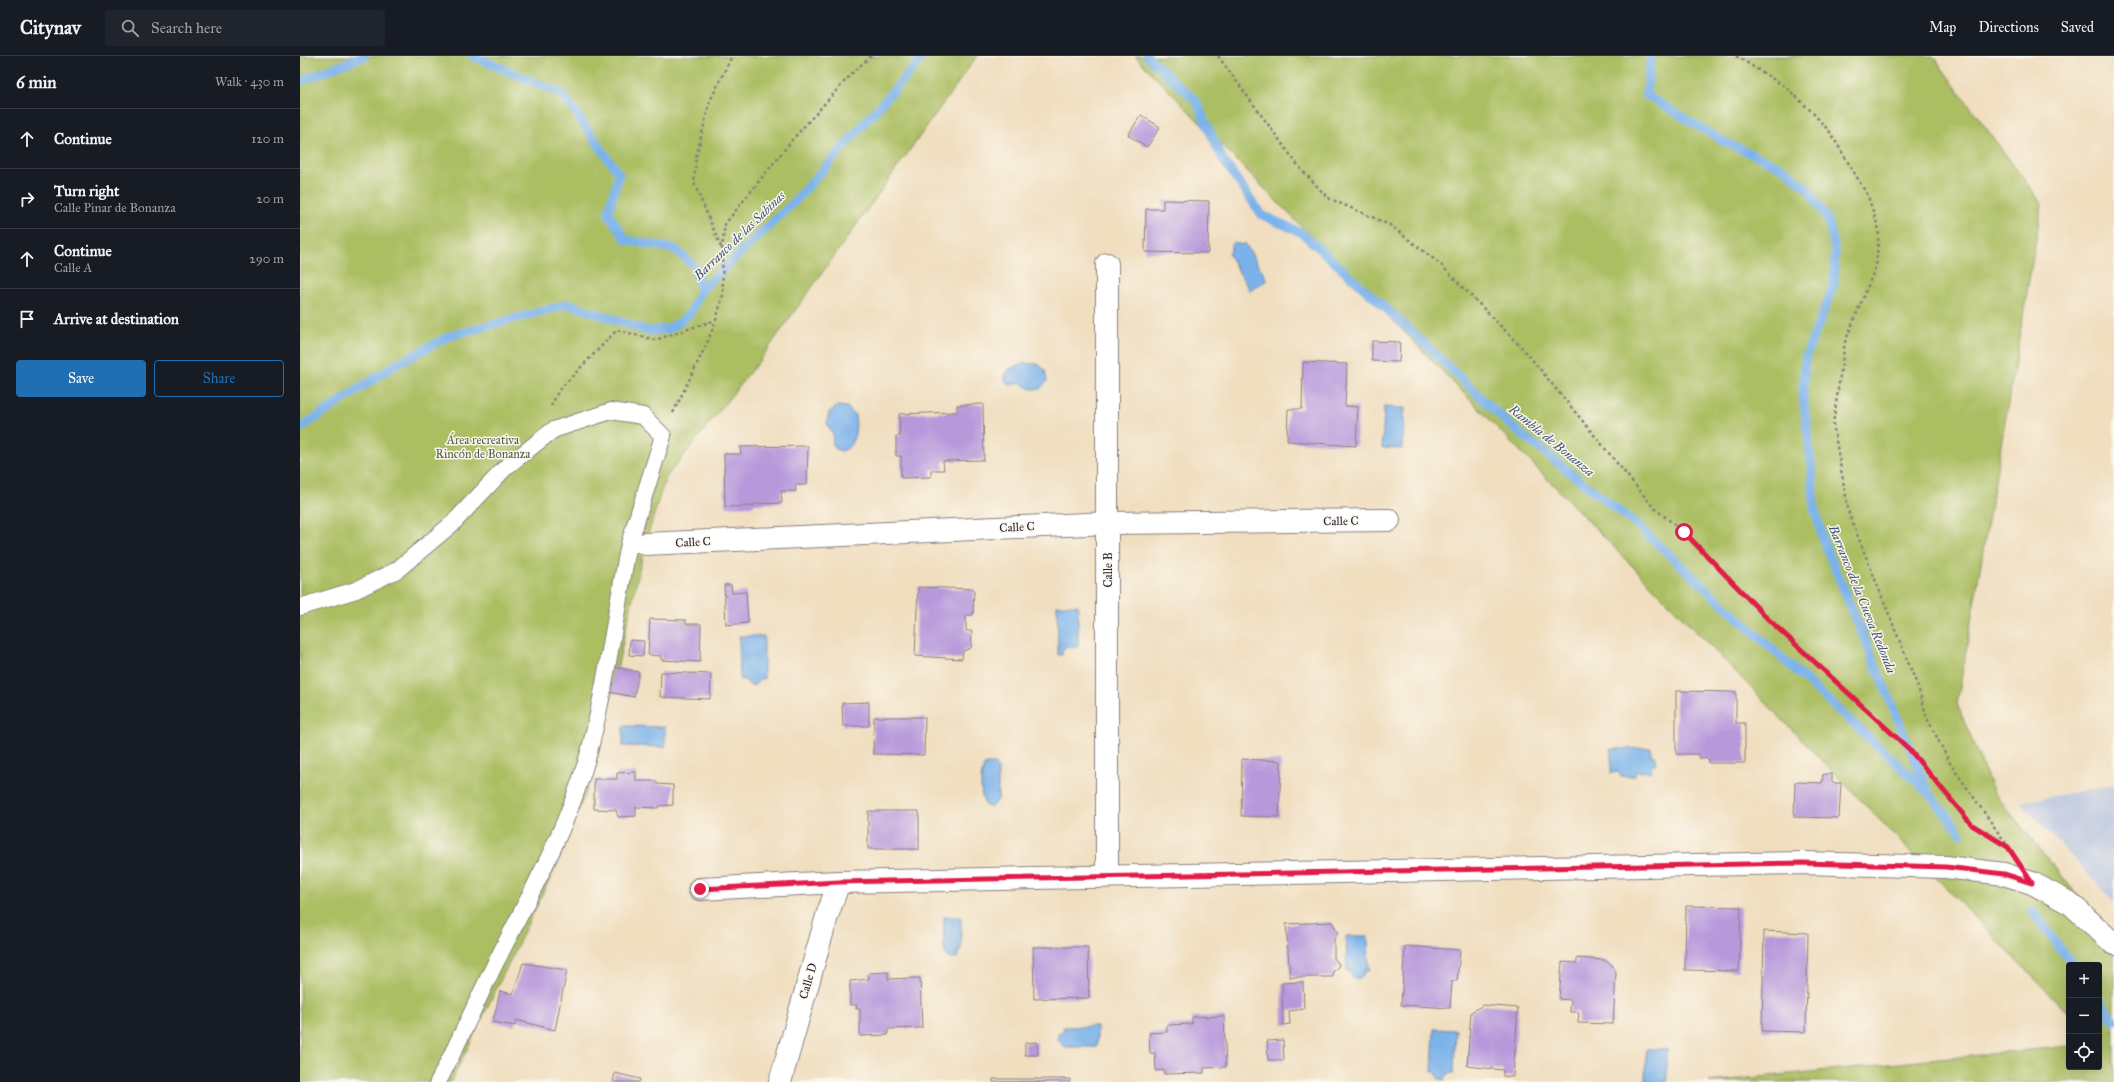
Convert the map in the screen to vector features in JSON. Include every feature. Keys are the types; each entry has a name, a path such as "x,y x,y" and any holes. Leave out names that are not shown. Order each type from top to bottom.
{"street":[{"name":"Calle B","path":"1107,264 1107,876"},
{"name":"Calle C","path":"637,544 1108,523 1389,520"},
{"path":"700,889 839,882 1803,863 1946,867 2004,874 2032,883 2071,904 2114,944"},
{"name":"Calle D","path":"780,1082 827,916 839,882"}],"lane":[{"path":"300,607 356,590 397,570 453,523 506,467 553,430 611,411 643,416 662,436 588,753 567,813 535,888 497,960 438,1082"}],"path":[{"path":"722,248 694,184 696,157 710,101 732,56"},
{"path":"662,436 708,341 716,320 723,296 722,248 725,224 792,140 854,71 871,56"},
{"path":"1218,56 1300,168 1328,198 1390,225 1440,264 1525,351 1654,508 1684,532 1768,619 1909,749 1972,825 2008,847"},
{"path":"1736,56 1786,87 1812,112 1830,132 1868,196 1879,230 1876,266 1846,342 1833,424 1849,514 1918,687 1927,718 1952,765 2032,883"},
{"path":"553,430 546,416 559,390 617,330 655,340 716,320"}],"shaded area":[{"path":"2114,785 2114,902 2020,802"}],"green space":[{"name":"Área recreativa Rincón de Bonanza","path":"300,56 977,56 762,357 665,479 645,544 593,775 553,872 451,1082 300,1082"},
{"path":"1135,56 1933,56 2042,204 1957,704 1994,793 2114,940 2114,1082 1709,1082 2066,1046 2066,1070 2102,1070 2102,962 2066,962 2066,1011"}],"water":[{"path":"1234,242 1242,245 1245,243 1267,280 1250,291 1228,253 1231,251 1231,245"},
{"path":"1024,363 1038,364 1045,370 1047,381 1040,389 1031,389 1021,383 1010,385 1005,381 1005,374 1009,369"},
{"path":"838,406 847,407 855,415 856,429 849,446 844,450 839,451 835,448 833,443 833,434 827,424 829,412"},
{"path":"1384,407 1405,408 1402,449 1382,448"},
{"path":"1057,605 1078,605 1078,647 1063,648 1062,655 1058,655"},
{"path":"739,636 764,636 764,679 760,679 754,686 749,685 744,679 740,680"},
{"path":"623,726 665,727 665,747 623,746"},
{"path":"1651,748 1651,756 1655,756 1656,765 1651,765 1652,771 1635,772 1635,776 1620,776 1619,772 1611,773 1611,749"},
{"path":"985,764 995,764 998,770 998,800 991,807 986,806 981,792 982,773"},
{"path":"944,917 961,917 961,951 959,951 957,958 948,958 944,951"},
{"path":"1346,936 1368,936 1369,971 1364,971 1363,976 1360,979 1355,979 1351,972 1347,971"},
{"path":"1097,1026 1097,1047 1064,1047 1058,1039 1058,1033 1064,1030 1063,1027"},
{"path":"1434,1029 1456,1030 1454,1073 1449,1073 1444,1080 1438,1078 1436,1072 1432,1072"},
{"path":"1646,1049 1667,1049 1667,1082 1646,1082"}],"building":[{"path":"1141,115 1160,127 1147,147 1128,135"},
{"path":"1163,200 1209,201 1208,253 1145,252 1146,209 1163,209"},
{"path":"1372,341 1400,342 1399,362 1372,361"},
{"path":"1303,362 1347,364 1345,406 1358,407 1356,446 1287,441 1288,409 1302,409"},
{"path":"983,404 984,460 943,461 944,470 931,470 931,477 901,478 901,456 896,456 896,436 900,436 899,414 957,412 957,405"},
{"path":"808,446 807,485 795,485 796,491 781,491 782,503 725,507 724,454 741,454 740,447"},
{"path":"724,585 731,585 732,593 746,592 748,623 726,625"},
{"path":"918,587 974,589 973,615 966,615 966,631 972,631 971,648 963,651 962,659 915,656"},
{"path":"650,619 686,620 686,624 701,624 700,662 661,660 661,656 648,655"},
{"path":"630,640 644,641 643,656 629,655"},
{"path":"614,667 639,672 634,697 609,692"},
{"path":"661,672 711,674 710,699 660,697"},
{"path":"1676,691 1736,692 1736,723 1745,723 1745,763 1709,763 1709,759 1699,758 1699,754 1676,754"},
{"path":"869,702 869,726 843,726 842,703"},
{"path":"874,717 925,717 924,755 873,754"},
{"path":"1242,759 1281,761 1279,817 1241,816"},
{"path":"636,772 636,781 657,781 657,784 673,785 673,805 658,806 658,808 636,807 636,816 618,817 616,810 594,809 594,779 617,779 617,773"},
{"path":"1823,774 1832,774 1832,783 1841,783 1839,818 1794,817 1795,782 1822,783"},
{"path":"868,811 919,811 919,849 868,849"},
{"path":"1686,906 1741,907 1739,971 1685,970"},
{"path":"1332,922 1338,933 1334,939 1334,958 1339,964 1337,969 1333,971 1333,977 1290,977 1286,924"},
{"path":"1764,931 1808,933 1806,1032 1762,1031"},
{"path":"1405,946 1460,950 1457,981 1452,981 1450,1008 1401,1005"},
{"path":"1033,947 1088,947 1089,998 1034,999"},
{"path":"1577,958 1604,960 1613,966 1616,973 1613,1024 1578,1023 1579,1012 1570,1012 1571,1000 1559,999 1562,962 1577,963"},
{"path":"523,963 567,970 555,1030 516,1020 515,1026 493,1022 500,991 513,994"},
{"path":"888,972 888,979 920,978 922,1028 888,1029 888,1035 860,1036 860,1009 856,1009 857,1005 850,1005 850,981 869,979 869,973"},
{"path":"1303,982 1304,1009 1289,1011 1290,1024 1283,1025 1282,983"},
{"path":"1483,1005 1518,1008 1513,1077 1503,1076 1503,1070 1467,1066 1471,1012"},
{"path":"1224,1016 1226,1067 1204,1068 1204,1073 1164,1074 1164,1070 1156,1071 1155,1053 1150,1053 1149,1033 1167,1032 1167,1025 1192,1024 1192,1017"},
{"path":"1283,1040 1284,1060 1268,1060 1267,1041"},
{"path":"1037,1042 1038,1055 1025,1055 1025,1043"},
{"path":"615,1073 640,1079 639,1082 613,1082"},
{"path":"993,1079 1070,1079 1070,1082 993,1082"}],"waterway":[{"path":"300,81 365,56"},
{"path":"473,56 562,94 619,174 608,213 626,240 675,249 696,268 700,291"},
{"name":"Barranco de las Sabinas","path":"300,428 395,365 449,336 569,304 648,331 668,329 680,322 690,313 700,291 794,202 924,56"},
{"name":"Rambla de Bonanza","path":"1147,56 1196,101 1223,160 1262,215 1302,233 1408,328 1511,426 1638,526 1929,793 1961,833"},
{"name":"Barranco de la Cueva Redonda","path":"1651,56 1646,95 1723,141 1785,169 1809,190 1828,220 1835,250 1834,284 1805,359 1803,396 1812,468 1814,507 1823,540 1927,789"},
{"name":"Rambla de Bonanza","path":"2032,911 2071,962"},
{"name":"Rambla de Bonanza","path":"2102,1004 2114,1020"}],"route":[{"path":"700,889 839,882 1803,863 1946,867 2004,874 2032,883 2008,847 1972,825 1909,749 1768,619 1684,532"}]}
